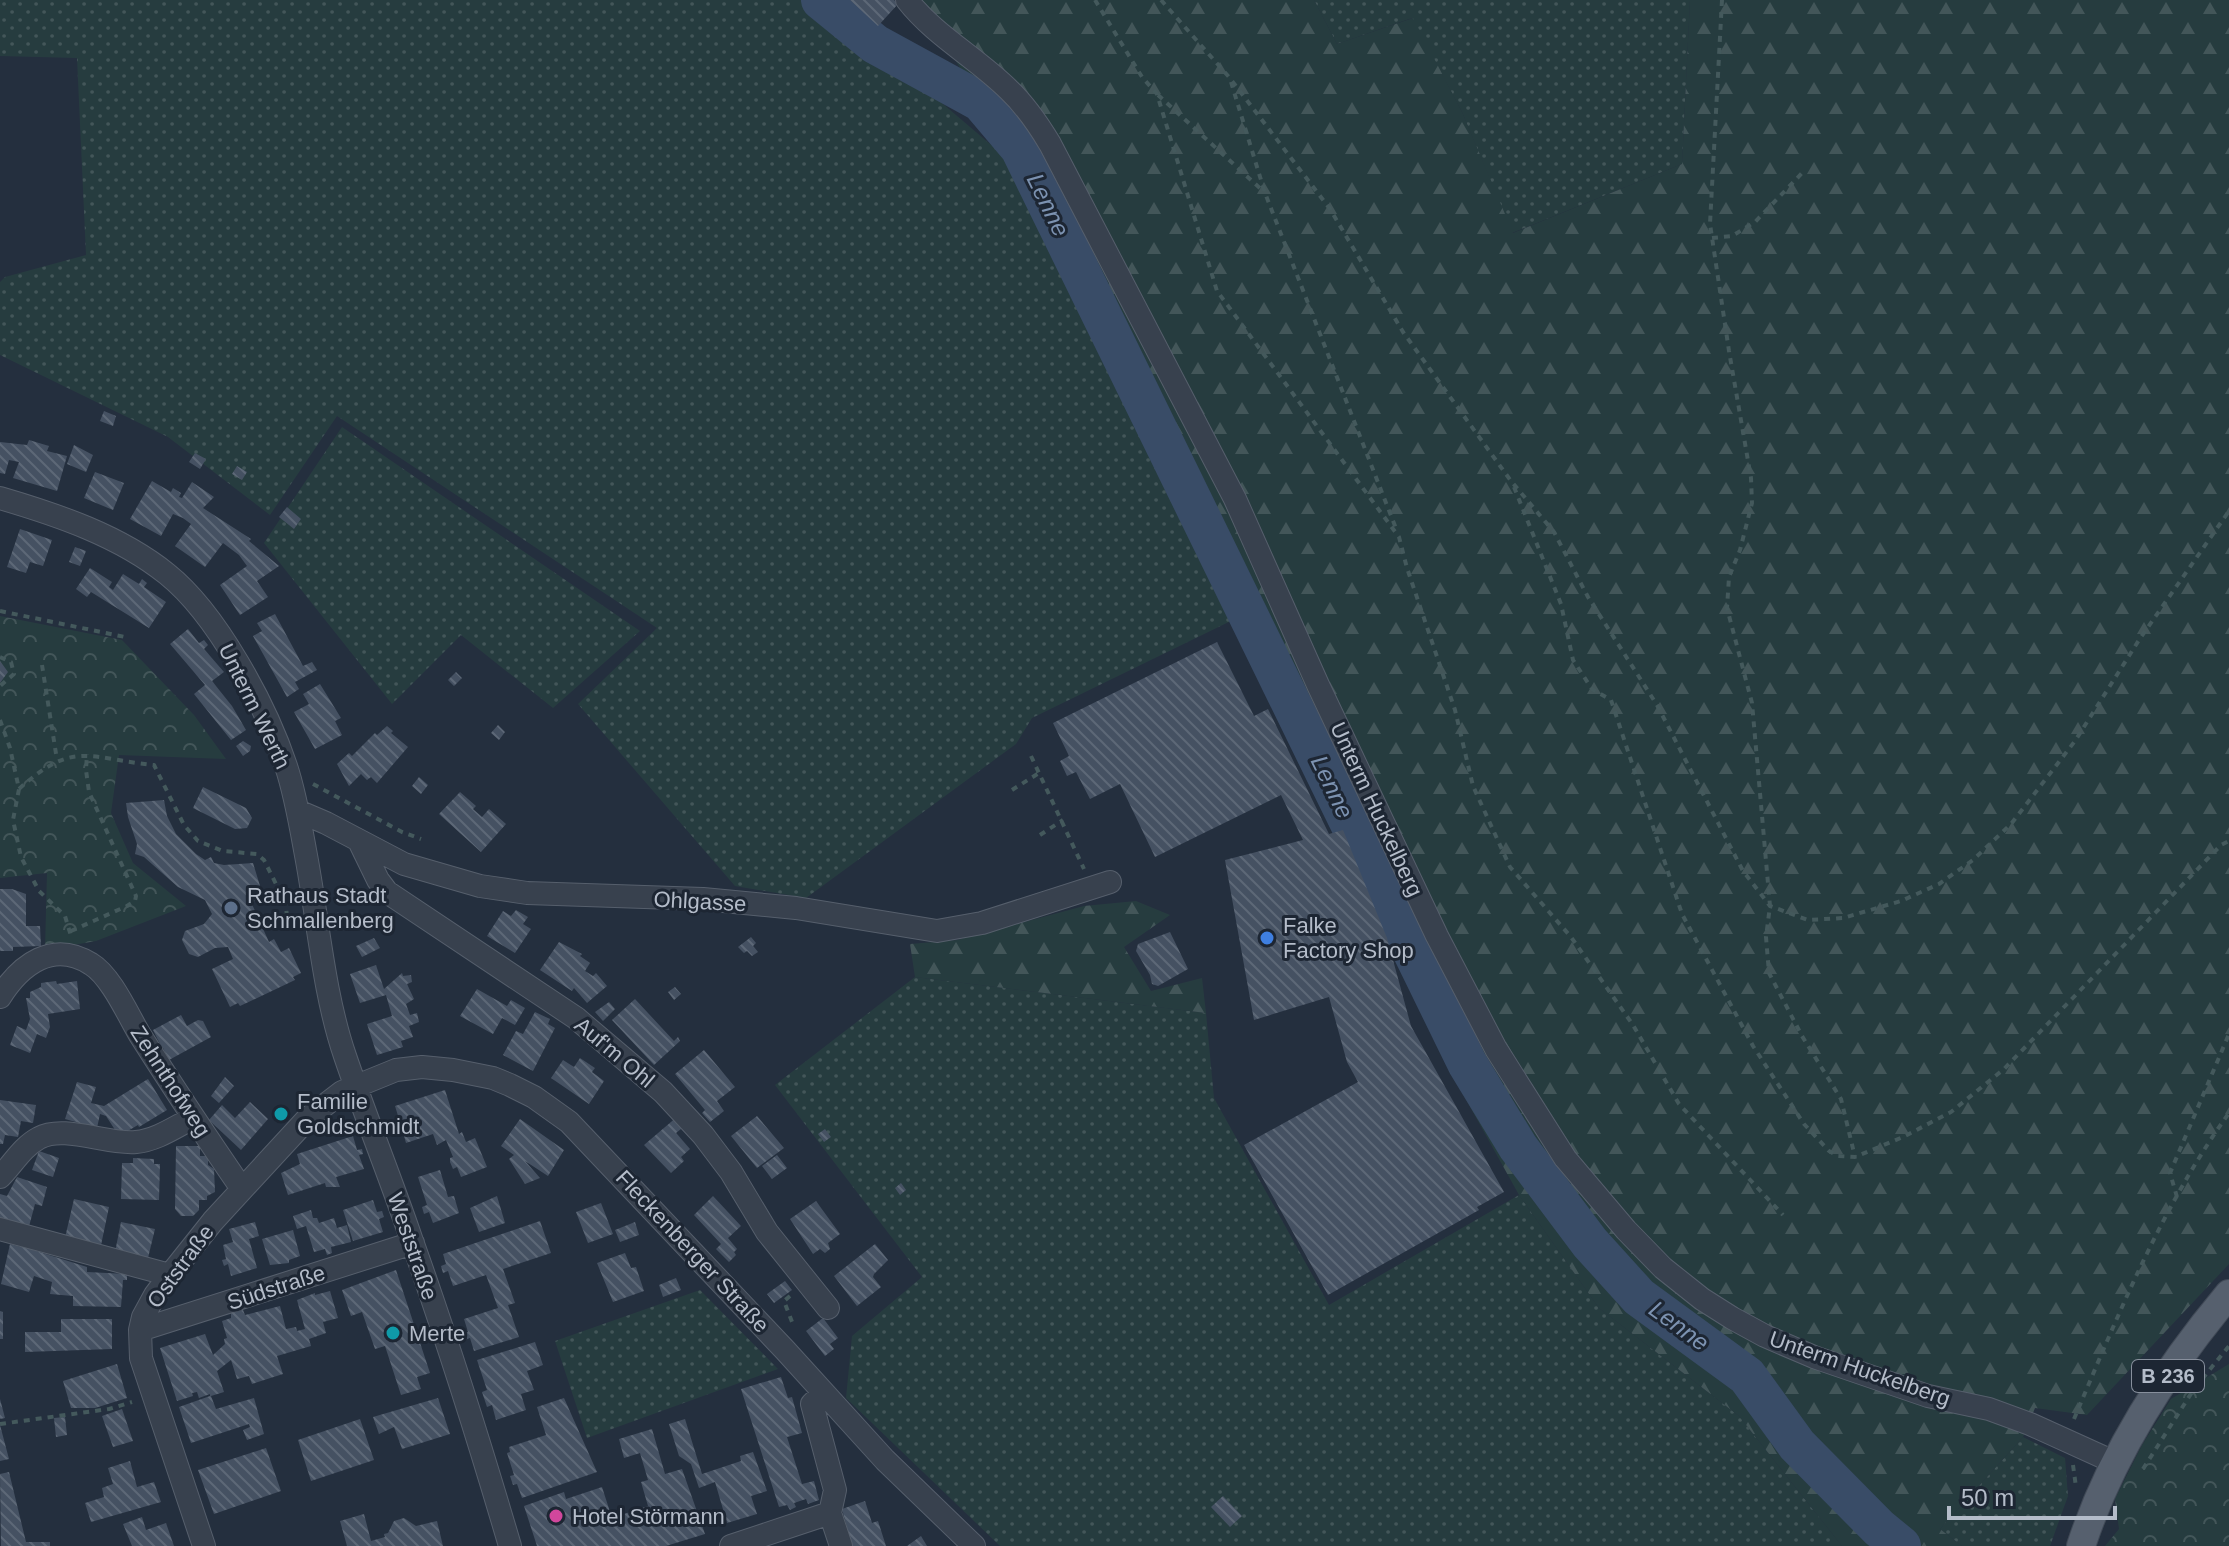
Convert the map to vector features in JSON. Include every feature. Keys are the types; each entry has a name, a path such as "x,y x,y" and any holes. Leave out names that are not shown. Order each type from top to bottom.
{"main road":[{"name":"B 236","path":"2081,1522 2126,1471 2139,1420 2229,1294"}],"street":[{"name":"Unterm Huckelberg","path":"907,0 940,33 1008,89 1028,110 1050,144 1235,499 1318,685 1437,936 1496,1049 1565,1158 1663,1268 1732,1318 1814,1357 1928,1396 1989,1409 2030,1424 2126,1471"},
{"name":"Unterm Werth","path":"0,498 114,541 164,572 205,612 237,663 277,744 291,785 338,1030 356,1084"},
{"name":"Ohlgasse","path":"298,811 389,858 429,873 499,889 703,899 796,908 937,931 982,923 1101,884"},
{"name":"Auf'm Ohl","path":"360,843 387,892 576,1018 681,1109 731,1172 767,1232 828,1308"},
{"path":"0,997 13,977 34,960 50,955 73,956"},
{"name":"Zehnthofweg","path":"73,956 102,972 193,1118 242,1189"},
{"name":"Fleckenberger Straße","path":"356,1084 396,1070 431,1068 493,1078 553,1109 589,1141 885,1460 974,1546"},
{"name":"Oststraße","path":"204,1546 141,1358 140,1330 149,1305 170,1275 242,1189 314,1112 356,1084"},
{"name":"Weststraße","path":"356,1084 413,1243 510,1546"},
{"path":"0,1177 27,1146 42,1136 58,1133 136,1142 157,1136 193,1118"},
{"path":"0,1229 170,1275"},
{"name":"Südstraße","path":"140,1330 413,1243"},
{"path":"823,1393 812,1404 835,1490 830,1513 841,1546"},
{"path":"731,1546 830,1513"}],"path":[{"path":"1095,0 1142,77 1265,193"},
{"path":"1161,0 1229,77 1330,209 1403,332 1511,481 1554,532 1588,597 1657,705 1743,871 1770,906 1808,920 1843,918 1901,901 1939,884 1973,860 2011,824 2075,741 2139,640 2229,511"},
{"path":"1722,0 1710,224 1751,478 1752,511 1729,577 1727,608 1752,703 1770,906 1766,937 1769,973 1802,1036 1841,1099 1855,1157"},
{"path":"1229,77 1265,193 1399,537 1455,710 1473,786 1510,867 1580,949 1633,1025 1679,1104 1783,1215"},
{"path":"1157,94 1217,291 1399,537"},
{"path":"1712,238 1732,236 1755,222 1804,171"},
{"path":"1511,481 1561,604 1573,660 1592,689 1611,700 1682,914 1753,1046 1804,1124 1829,1151 1838,1156 1855,1157 1951,1112 1994,1077 2221,845 2229,841"},
{"path":"0,611 125,637"},
{"path":"0,657 11,662 14,669 11,679 0,686"},
{"path":"42,665 57,760"},
{"path":"0,720 19,789 13,820 21,857 39,891 65,916 71,931 73,956"},
{"path":"71,931 127,906 135,901 136,896 136,890 114,851 89,792 87,754"},
{"path":"19,789 41,769 57,760 87,754 154,765 184,825 198,841 223,851 257,854 264,860 286,904 287,919"},
{"path":"1031,756 1063,820 1101,884"},
{"path":"1012,790 1039,773"},
{"path":"291,785 312,783 402,832 421,839"},
{"path":"1040,835 1063,820"},
{"path":"259,919 271,916 287,919 293,924"},
{"path":"2177,1197 2170,1173 2229,1034"},
{"path":"2065,1440 2120,1311 2177,1197 2229,1113"},
{"path":"785,1350 794,1335 784,1301 808,1284"},
{"path":"2126,1471 2229,1346"},
{"path":"0,1424 109,1409 154,1395"},
{"path":"2072,1467 2081,1522"}],"green space":[{"path":"0,0 821,0 1017,167 1239,617 1032,718 1016,744 806,898 735,886 578,704 657,628 337,416 270,515 168,437 0,355 0,282 5,277 86,255 77,58 0,56"},
{"path":"921,0 1314,0 1337,44 1413,18 1462,112 1513,233 1682,164 1690,0 2229,0 2229,1264 2087,1415 2035,1408 2023,1437 1940,1529 1962,1546 1842,1546 1739,1416 1599,1308 1519,1195 1448,1067 1343,825 1017,167"},
{"path":"1314,0 1690,0 1682,164 1512,233 1462,112 1412,18 1337,44"},
{"path":"342,427 640,631 553,708 461,635 392,704 264,543"},
{"path":"0,616 122,640 194,715 226,759 119,755 111,813 133,863 186,906 96,941 45,950 47,873 0,878"},
{"path":"1136,901 1170,915 1124,947 1151,991 1202,978 1206,1013 915,977 910,944 957,940 1084,906"},
{"path":"915,977 1206,1013 1214,1098 1329,1305 1519,1195 1599,1308 1739,1416 1842,1546 1000,1546 846,1398 852,1336 922,1277 775,1085"},
{"path":"700,1290 778,1369 587,1438 555,1341"},
{"path":"2229,1364 2229,1546 2105,1546 2119,1529 2115,1499 2142,1445 2171,1399"},
{"path":"2023,1437 2065,1458 2068,1496 2050,1546 1962,1546 1940,1529"}],"building":[{"path":"850,0 894,0 898,4 878,26"},
{"path":"104,411 116,416 113,426 100,421"},
{"path":"29,440 49,446 47,451 67,456 57,491 13,478 19,462 9,460 5,474 0,473 0,442 27,445"},
{"path":"74,445 93,455 86,472 67,464"},
{"path":"195,453 206,459 200,469 189,462"},
{"path":"237,466 247,472 242,480 232,474"},
{"path":"95,472 124,483 113,510 84,498"},
{"path":"152,481 171,492 173,488 181,493 179,497 182,498 192,482 214,497 203,508 251,539 249,541 279,566 257,581 268,597 240,615 220,585 247,566 239,555 223,543 205,567 175,546 191,524 183,518 173,514 161,536 130,519"},
{"path":"287,507 301,519 294,529 279,517"},
{"path":"20,529 52,540 43,566 30,562 26,573 7,567"},
{"path":"75,547 86,551 80,566 69,562"},
{"path":"90,568 112,582 109,587 113,590 123,574 139,584 142,579 147,583 144,587 166,602 149,628 91,592 87,597 76,589"},
{"path":"275,614 303,666 312,662 317,670 295,682 299,689 287,697 253,636 262,631 257,623"},
{"path":"188,629 199,643 204,640 208,645 204,649 224,672 212,681 246,730 231,740 194,694 205,685 170,644"},
{"path":"1217,642 1254,716 1268,709 1329,834 1343,830 1387,938 1411,1026 1504,1192 1477,1207 1479,1210 1328,1295 1244,1145 1358,1082 1347,1062 1329,997 1254,1020 1225,860 1303,840 1281,795 1155,857 1120,784 1090,799 1076,772 1067,776 1060,761 1069,756 1053,723"},
{"path":"0,661 8,672 0,683"},
{"path":"456,672 462,678 454,686 448,680"},
{"path":"320,684 341,718 335,721 342,735 315,749 294,712 309,704 303,694"},
{"path":"498,725 505,732 499,740 491,733"},
{"path":"387,726 408,747 377,783 361,774 349,786 337,764 349,753 352,756 375,733 377,735"},
{"path":"243,741 251,746 243,756 236,746"},
{"path":"419,777 428,785 421,794 412,786"},
{"path":"203,787 246,808 252,818 247,828 235,829 193,808"},
{"path":"460,792 476,806 473,809 482,817 489,809 506,824 481,852 439,814"},
{"name":"Rathaus Stadt Schmallenberg","path":"164,800 167,816 176,834 196,854 205,860 211,857 214,863 224,865 253,863 264,899 251,902 269,942 274,939 281,952 289,948 301,973 293,977 295,980 240,1006 238,1003 230,1007 212,969 233,959 228,947 215,948 198,957 189,954 182,940 185,931 204,924 212,914 205,900 178,887 144,857 135,854 137,844 128,817 126,803"},
{"path":"0,889 26,894 26,926 40,926 41,946 0,951"},
{"path":"516,910 528,917 523,924 531,929 515,953 487,936 503,911 511,916"},
{"path":"1170,932 1188,969 1158,986 1152,984 1136,951 1138,944"},
{"path":"751,937 758,952 752,956 738,947"},
{"path":"374,938 380,948 362,957 356,946"},
{"path":"559,942 582,954 580,956 590,963 585,971 593,976 596,973 607,986 587,1003 574,988 572,991 540,970"},
{"path":"376,965 384,989 402,973 403,976 411,975 412,982 407,984 414,999 406,1004 410,1015 417,1013 419,1022 409,1026 413,1037 401,1041 403,1047 377,1055 367,1024 392,1016 386,995 360,1003 350,974"},
{"path":"56,981 57,984 77,981 80,1009 48,1014 50,1027 46,1038 37,1034 30,1053 10,1045 17,1026 26,1030 30,1019 26,998 30,998 30,992 41,987 41,983"},
{"path":"675,987 681,994 674,1000 668,992"},
{"path":"477,989 507,1006 511,1000 525,1008 515,1025 502,1018 493,1034 460,1016"},
{"path":"635,999 674,1041 678,1037 680,1041 654,1065 612,1020"},
{"path":"609,1002 615,1009 603,1021 595,1012"},
{"path":"535,1012 550,1019 548,1024 555,1028 533,1071 503,1055 516,1031 523,1034"},
{"path":"181,1015 187,1026 198,1020 203,1021 211,1037 169,1060 163,1048 159,1050 157,1045 160,1044 153,1030"},
{"path":"704,1050 735,1087 717,1101 724,1111 710,1122 702,1113 705,1110 675,1074"},
{"path":"580,1058 595,1068 592,1072 604,1081 589,1104 551,1078 563,1060 574,1067"},
{"path":"225,1077 234,1086 219,1103 211,1096"},
{"path":"148,1079 167,1110 139,1127 119,1136 106,1116 100,1114 97,1128 65,1119 77,1082 96,1087 91,1103 104,1106"},
{"path":"445,1090 459,1134 462,1132 466,1142 475,1138 487,1167 461,1177 457,1167 453,1169 450,1162 453,1157 446,1140 437,1145 433,1134 406,1143 402,1129 395,1131 392,1121 399,1119 395,1106"},
{"path":"0,1100 36,1105 33,1123 21,1121 18,1137 5,1135 3,1144 0,1144"},
{"path":"250,1102 268,1119 241,1150 209,1120 222,1105 235,1118"},
{"path":"678,1116 686,1125 676,1133 690,1149 681,1157 684,1161 671,1173 644,1145"},
{"path":"757,1116 784,1148 757,1168 731,1136"},
{"path":"520,1119 564,1150 548,1176 525,1161 540,1178 525,1184 509,1159 514,1155 501,1146"},
{"path":"825,1129 831,1137 824,1142 818,1134"},
{"path":"353,1136 357,1150 362,1149 363,1154 359,1155 364,1169 336,1177 340,1187 326,1187 325,1183 288,1195 281,1173 300,1164 297,1154"},
{"path":"176,1146 200,1146 200,1156 208,1156 208,1165 214,1169 215,1192 207,1196 207,1200 199,1200 199,1210 193,1216 181,1216 175,1209"},
{"path":"39,1151 59,1158 53,1177 32,1170"},
{"path":"777,1155 787,1168 772,1179 762,1166"},
{"path":"133,1158 154,1159 154,1164 160,1164 159,1200 121,1199 122,1163 133,1163"},
{"path":"440,1170 448,1197 454,1196 459,1213 433,1223 429,1212 424,1214 422,1207 427,1205 418,1177"},
{"path":"17,1177 47,1187 42,1206 35,1204 27,1234 0,1227 0,1194 7,1196"},
{"path":"901,1183 906,1190 900,1195 895,1188"},
{"path":"497,1196 505,1223 479,1232 470,1208"},
{"path":"713,1196 741,1226 728,1238 737,1249 729,1262 716,1249 721,1244 694,1215"},
{"path":"74,1199 109,1207 100,1250 64,1242"},
{"path":"373,1200 377,1212 382,1211 384,1217 379,1219 383,1232 353,1241 343,1210"},
{"path":"816,1201 840,1234 828,1243 830,1249 825,1253 820,1249 813,1254 790,1219"},
{"path":"601,1203 613,1234 588,1243 576,1212"},
{"path":"311,1210 313,1218 317,1218 319,1223 334,1218 337,1228 347,1225 351,1242 331,1247 332,1253 327,1255 325,1249 314,1252 306,1226 297,1229 293,1216"},
{"path":"540,1221 551,1253 503,1269 515,1303 508,1305 519,1337 474,1351 470,1338 465,1340 463,1334 468,1332 464,1319 498,1308 486,1275 453,1286 448,1271 443,1273 441,1266 446,1264 443,1254"},
{"path":"121,1222 155,1229 148,1258 115,1252"},
{"path":"255,1222 259,1236 249,1239 257,1268 231,1276 228,1264 224,1266 222,1260 226,1259 223,1245 233,1242 229,1229"},
{"path":"635,1222 639,1235 620,1242 615,1230"},
{"path":"293,1230 300,1256 289,1260 289,1263 270,1265 262,1239"},
{"path":"22,1243 31,1245 30,1249 87,1267 87,1272 127,1274 127,1280 123,1280 121,1307 73,1306 73,1296 50,1294 52,1282 34,1276 29,1292 1,1284 10,1244 21,1247"},
{"path":"875,1244 888,1260 873,1277 881,1287 857,1306 834,1276"},
{"path":"625,1253 631,1268 636,1267 644,1291 613,1302 597,1263"},
{"path":"396,1270 430,1373 417,1377 421,1389 401,1395 385,1346 375,1349 362,1312 351,1316 342,1290"},
{"path":"676,1278 681,1290 663,1297 659,1285"},
{"path":"785,1281 792,1290 774,1303 767,1294"},
{"path":"330,1291 338,1318 323,1322 326,1333 309,1339 311,1346 277,1356 283,1374 252,1384 249,1376 237,1379 231,1360 217,1371 224,1392 211,1396 216,1409 254,1398 264,1434 247,1440 243,1430 250,1427 249,1424 191,1443 179,1407 210,1394 199,1398 197,1392 192,1393 193,1396 177,1401 160,1348 205,1334 213,1355 227,1338 222,1321 231,1318 231,1313 243,1310 245,1315 280,1306 286,1329 305,1329 297,1300"},
{"path":"0,1311 3,1312 3,1339 0,1339"},
{"path":"823,1318 838,1338 830,1344 834,1349 825,1356 806,1331"},
{"path":"61,1319 112,1319 112,1349 25,1352 25,1332 61,1332"},
{"path":"535,1342 543,1365 527,1371 534,1390 521,1394 526,1410 496,1420 492,1405 487,1407 482,1392 487,1390 477,1360"},
{"path":"117,1364 127,1398 95,1408 71,1408 63,1381"},
{"path":"781,1377 788,1398 792,1397 802,1433 787,1437 802,1484 814,1481 819,1500 808,1504 806,1499 794,1503 796,1507 790,1510 787,1505 779,1507 741,1389"},
{"path":"438,1398 450,1434 402,1449 394,1427 379,1434 373,1417"},
{"path":"564,1398 597,1472 522,1498 510,1476 514,1475 507,1453 510,1452 509,1447 546,1435 537,1407"},
{"path":"0,1399 5,1418 0,1419"},
{"path":"122,1409 133,1441 113,1447 102,1416"},
{"path":"65,1417 67,1435 56,1437 54,1418"},
{"path":"360,1419 374,1460 311,1481 298,1440"},
{"path":"685,1419 702,1474 741,1461 740,1456 753,1452 767,1491 751,1496 757,1514 727,1523 715,1482 699,1488 691,1464 679,1456 669,1424"},
{"path":"0,1425 9,1459 0,1461"},
{"path":"652,1429 665,1474 682,1469 705,1534 666,1546 537,1546 524,1506 564,1492 566,1499 602,1487 612,1518 648,1506 641,1482 648,1480 640,1453 624,1458 619,1439"},
{"path":"266,1448 281,1491 214,1514 198,1470"},
{"path":"130,1461 137,1487 154,1482 161,1502 91,1522 85,1503 104,1497 102,1488 113,1484 108,1468"},
{"path":"9,1472 26,1542 50,1542 50,1546 1,1546 0,1474"},
{"path":"1223,1496 1242,1516 1230,1527 1211,1507"},
{"path":"865,1501 872,1523 878,1521 886,1546 852,1546 842,1509"},
{"path":"364,1514 371,1541 385,1537 394,1521 404,1518 416,1526 437,1521 443,1546 347,1546 340,1521"},
{"path":"142,1517 146,1530 166,1523 174,1546 132,1546 123,1524"},
{"path":"921,1536 927,1546 907,1546"}],"waterway":[{"name":"Lenne","path":"821,0 875,44 981,102 1020,148 1467,1063 1518,1147 1590,1243 1639,1297 1747,1376 1797,1445 1879,1528 1901,1546"},
{"name":"Lenne","path":"824,0 825,4"}],"place":[{"name":"Rathaus Stadt Schmallenberg","path":"231,908"},
{"name":"Falke Factory Shop","path":"1267,938"},
{"name":"Familie Goldschmidt","path":"281,1114"},
{"name":"Merte","path":"393,1333"},
{"name":"Hotel Störmann","path":"556,1516"}]}
